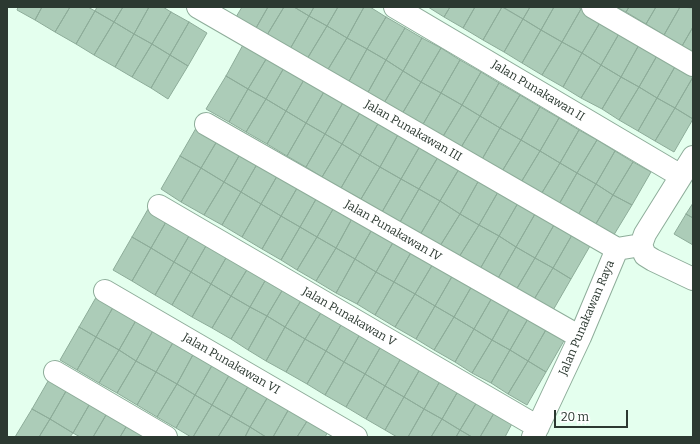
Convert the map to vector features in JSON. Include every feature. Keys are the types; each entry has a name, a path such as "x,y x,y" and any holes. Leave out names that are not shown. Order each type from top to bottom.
{"street":[{"name":"Jalan Punakawan II","path":"395,7 681,176"},
{"path":"593,7 693,65"},
{"name":"Jalan Punakawan III","path":"207,9 617,248"},
{"name":"Jalan Punakawan IV","path":"206,124 580,337"},
{"path":"693,157 645,234 642,245 646,255 653,260 693,279"},
{"name":"Jalan Punakawan V","path":"159,206 536,432"},
{"name":"Jalan Punakawan Raya","path":"536,432 580,337 617,248 642,245"},
{"name":"Jalan Punakawan VI","path":"105,291 356,437"},
{"path":"55,372 166,437"}],"building":[{"path":"18,7 42,7 35,20 17,10"},
{"path":"42,7 70,7 55,32 35,20"},
{"path":"70,7 88,7 95,11 76,44 55,32"},
{"path":"97,7 123,7 114,22 95,11"},
{"path":"123,7 149,7 134,34 114,22"},
{"path":"149,7 163,7 171,12 152,44 134,34"},
{"path":"242,7 268,7 256,28 236,17"},
{"path":"268,7 284,7 267,35 256,28"},
{"path":"284,7 294,7 309,16 290,49 267,35"},
{"path":"294,7 314,7 309,16"},
{"path":"314,7 338,7 327,26 309,16"},
{"path":"338,7 364,7 347,38 327,26"},
{"path":"364,7 370,7 386,17 367,49 347,38"},
{"path":"428,7 450,7 444,17"},
{"path":"450,7 475,7 463,28 444,17"},
{"path":"475,7 502,7 483,40 463,28"},
{"path":"502,7 523,19 504,52 483,40"},
{"path":"503,7 530,7 523,19"},
{"path":"530,7 554,7 541,30 523,19"},
{"path":"554,7 578,7 581,9 562,42 541,30"},
{"path":"616,7 629,7 626,12"},
{"path":"629,7 656,7 646,24 626,12"},
{"path":"656,7 680,7 664,35 646,24"},
{"path":"680,7 693,8 693,27 682,46 664,35"},
{"path":"581,9 601,21 582,53 562,42"},
{"path":"95,11 114,22 94,55 76,44"},
{"path":"171,12 189,22 170,55 152,44"},
{"path":"309,16 327,26 307,59 290,49"},
{"path":"386,17 405,28 386,60 367,49"},
{"path":"523,19 541,30 522,63 504,52"},
{"path":"601,21 620,32 601,65 582,53"},
{"path":"114,22 134,34 115,67 94,55"},
{"path":"189,22 207,33 188,66 170,55"},
{"path":"327,26 347,38 327,71 307,59"},
{"path":"693,27 693,52 682,46"},
{"path":"405,28 422,38 403,71 386,60"},
{"path":"541,30 562,42 542,75 522,63"},
{"path":"620,32 640,43 621,77 601,65"},
{"path":"134,34 152,44 132,77 115,67"},
{"path":"347,38 367,49 348,83 327,71"},
{"path":"422,38 441,48 421,82 403,71"},
{"path":"562,42 582,53 563,87 542,75"},
{"path":"244,43 268,56 248,89 226,76"},
{"path":"640,43 658,54 639,87 621,77"},
{"path":"152,44 170,55 151,88 132,77"},
{"path":"441,48 460,60 441,93 421,82"},
{"path":"367,49 386,60 367,94 348,83"},
{"path":"582,53 601,65 581,98 563,87"},
{"path":"658,54 676,65 657,98 639,87"},
{"path":"170,55 188,66 168,99 151,88"},
{"path":"268,56 285,66 266,99 248,89"},
{"path":"386,60 403,71 384,103 367,94"},
{"path":"460,60 481,72 462,105 441,93"},
{"path":"601,65 621,77 602,109 581,98"},
{"path":"676,65 693,75 693,77 675,108 657,98"},
{"path":"285,66 305,78 286,111 266,99"},
{"path":"403,71 421,82 402,114 384,103"},
{"path":"481,72 499,83 480,116 462,105"},
{"path":"226,76 248,89 229,122 206,109"},
{"path":"621,77 639,87 619,120 602,109"},
{"path":"693,77 693,119 675,108"},
{"path":"305,78 325,90 306,123 286,111"},
{"path":"421,82 441,93 422,126 402,114"},
{"path":"499,83 520,95 500,128 480,116"},
{"path":"639,87 657,98 638,131 619,120"},
{"path":"248,89 266,99 246,132 229,122"},
{"path":"325,90 344,101 325,134 306,123"},
{"path":"441,93 462,105 442,138 422,126"},
{"path":"520,95 540,107 521,140 500,128"},
{"path":"657,98 675,108 655,141 638,131"},
{"path":"266,99 286,111 267,144 246,132"},
{"path":"344,101 361,111 342,144 325,134"},
{"path":"462,105 480,116 460,149 442,138"},
{"path":"540,107 559,118 540,151 521,140"},
{"path":"675,108 693,119 674,152 655,141"},
{"path":"286,111 306,123 287,156 267,144"},
{"path":"361,111 379,122 360,155 342,144"},
{"path":"480,116 500,128 481,161 460,149"},
{"path":"559,118 579,130 560,163 540,151"},
{"path":"379,122 399,133 380,167 360,155"},
{"path":"199,123 220,136 201,168 180,156"},
{"path":"306,123 325,134 306,167 287,156"},
{"path":"500,128 521,140 501,173 481,161"},
{"path":"579,130 597,140 577,173 560,163"},
{"path":"399,133 420,146 401,179 380,167"},
{"path":"325,134 342,144 322,177 306,167"},
{"path":"220,136 243,149 224,182 201,168"},
{"path":"521,140 540,151 520,184 501,173"},
{"path":"597,140 615,151 596,184 577,173"},
{"path":"342,144 360,155 341,188 322,177"},
{"path":"420,146 438,157 419,189 401,179"},
{"path":"243,149 260,159 241,192 224,182"},
{"path":"540,151 560,163 540,196 520,184"},
{"path":"615,151 633,162 613,195 596,184"},
{"path":"360,155 380,167 361,199 341,188"},
{"path":"180,156 201,168 181,202 161,189"},
{"path":"438,157 459,169 440,201 419,189"},
{"path":"260,159 280,171 261,204 241,192"},
{"path":"633,162 651,172 632,205 613,195"},
{"path":"560,163 577,173 558,206 540,196"},
{"path":"380,167 401,179 382,212 361,199"},
{"path":"201,168 224,182 204,215 181,202"},
{"path":"459,169 479,180 460,214 440,201"},
{"path":"280,171 300,183 281,216 261,204"},
{"path":"577,173 596,184 577,217 558,206"},
{"path":"401,179 419,189 400,222 382,212"},
{"path":"479,180 498,192 479,225 460,214"},
{"path":"224,182 241,192 222,225 204,215"},
{"path":"300,183 319,194 300,227 281,216"},
{"path":"596,184 613,195 594,227 577,217"},
{"path":"419,189 440,201 420,235 400,222"},
{"path":"241,192 261,204 242,237 222,225"},
{"path":"498,192 518,203 499,236 479,225"},
{"path":"319,194 336,204 317,237 300,227"},
{"path":"613,195 632,205 612,238 594,227"},
{"path":"440,201 460,214 440,246 420,235"},
{"path":"518,203 535,214 516,247 499,236"},
{"path":"693,203 693,218 686,214"},
{"path":"151,204 170,215 151,248 132,237"},
{"path":"261,204 281,216 262,249 242,237"},
{"path":"336,204 354,215 336,248 317,237"},
{"path":"460,214 479,225 459,257 440,246"},
{"path":"535,214 554,225 535,258 516,247"},
{"path":"686,214 693,218 693,245 674,234"},
{"path":"170,215 193,229 174,262 151,248"},
{"path":"354,215 374,226 355,259 336,248"},
{"path":"281,216 300,227 281,260 262,249"},
{"path":"479,225 499,236 480,269 459,257"},
{"path":"554,225 572,235 553,268 535,258"},
{"path":"374,226 395,239 376,272 355,259"},
{"path":"300,227 317,237 297,270 281,260"},
{"path":"193,229 210,239 191,272 174,262"},
{"path":"572,235 590,246 571,279 553,268"},
{"path":"499,236 516,247 497,280 480,269"},
{"path":"132,237 151,248 132,281 113,270"},
{"path":"317,237 336,248 316,281 297,270"},
{"path":"210,239 230,251 211,284 191,272"},
{"path":"395,239 413,249 394,282 376,272"},
{"path":"516,247 535,258 516,290 497,280"},
{"path":"151,248 174,262 155,295 132,281"},
{"path":"336,248 355,259 336,293 316,281"},
{"path":"413,249 434,262 415,294 394,282"},
{"path":"230,251 251,263 231,296 211,284"},
{"path":"535,258 553,268 533,301 516,290"},
{"path":"355,259 376,272 357,304 336,293"},
{"path":"174,262 191,272 172,305 155,295"},
{"path":"434,262 454,273 435,306 415,294"},
{"path":"251,263 269,274 250,307 231,296"},
{"path":"553,268 571,279 552,312 533,301"},
{"path":"191,272 211,284 192,317 172,305"},
{"path":"376,272 394,282 375,315 357,304"},
{"path":"454,273 473,284 454,317 435,306"},
{"path":"269,274 286,284 267,316 250,307"},
{"path":"394,282 415,294 395,327 375,315"},
{"path":"211,284 231,296 212,328 192,317"},
{"path":"286,284 305,294 285,327 267,316"},
{"path":"473,284 493,296 474,329 454,317"},
{"path":"98,294 115,304 96,337 79,327"},
{"path":"305,294 325,306 305,339 285,327"},
{"path":"415,294 435,306 416,339 395,327"},
{"path":"231,296 250,307 231,339 212,328"},
{"path":"493,296 511,306 492,340 474,329"},
{"path":"115,304 138,317 119,350 96,337"},
{"path":"325,306 345,318 326,351 305,339"},
{"path":"435,306 454,317 434,350 416,339"},
{"path":"511,306 529,317 510,350 492,340"},
{"path":"250,307 267,316 248,350 231,339"},
{"path":"267,316 285,327 266,361 248,350"},
{"path":"138,317 155,327 136,361 119,350"},
{"path":"454,317 474,329 455,362 434,350"},
{"path":"529,317 547,328 528,361 510,350"},
{"path":"345,318 363,329 344,362 326,351"},
{"path":"79,327 96,337 77,370 60,360"},
{"path":"155,327 175,339 156,372 136,361"},
{"path":"285,327 305,339 286,372 266,361"},
{"path":"547,328 565,339 546,372 528,361"},
{"path":"363,329 384,341 365,374 344,362"},
{"path":"474,329 492,340 472,373 455,362"},
{"path":"96,337 119,350 99,383 77,370"},
{"path":"175,339 195,351 177,384 156,372"},
{"path":"305,339 326,351 307,384 286,372"},
{"path":"492,340 510,350 491,383 472,373"},
{"path":"384,341 404,353 385,386 365,374"},
{"path":"119,350 136,361 117,393 99,383"},
{"path":"510,350 528,361 508,394 491,383"},
{"path":"195,351 214,362 195,395 177,384"},
{"path":"326,351 344,362 325,395 307,384"},
{"path":"404,353 423,364 404,397 385,386"},
{"path":"136,361 156,372 137,405 117,393"},
{"path":"528,361 546,372 527,405 508,394"},
{"path":"214,362 231,372 212,405 195,395"},
{"path":"344,362 365,374 346,407 325,395"},
{"path":"423,364 443,376 424,409 404,397"},
{"path":"156,372 177,384 157,417 137,405"},
{"path":"231,372 250,383 231,416 212,405"},
{"path":"365,374 385,386 366,419 346,407"},
{"path":"51,376 69,386 50,419 32,409"},
{"path":"443,376 461,386 442,419 424,409"},
{"path":"250,383 269,395 250,427 231,416"},
{"path":"177,384 195,395 176,428 157,417"},
{"path":"69,386 92,400 73,433 50,419"},
{"path":"385,386 404,397 385,430 366,419"},
{"path":"461,386 480,397 460,430 442,419"},
{"path":"195,395 212,405 193,437 191,437 176,428"},
{"path":"269,395 290,407 273,437 266,437 250,427"},
{"path":"404,397 424,409 408,437 397,437 385,430"},
{"path":"480,397 497,408 480,437 472,437 460,430"},
{"path":"92,400 109,410 93,437 80,437 73,433"},
{"path":"212,405 231,416 218,437 193,437"},
{"path":"290,407 309,418 297,437 273,437"},
{"path":"497,408 515,418 505,437 480,437"},
{"path":"32,409 50,419 39,437 15,437"},
{"path":"424,409 442,419 431,437 408,437"},
{"path":"109,410 129,422 120,437 93,437"},
{"path":"231,416 250,427 245,437 218,437"},
{"path":"309,418 329,430 325,437 297,437"},
{"path":"50,419 73,433 70,437 39,437"},
{"path":"442,419 460,430 456,437 431,437"},
{"path":"129,422 147,437 120,437"},
{"path":"250,427 266,437 245,437"},
{"path":"460,430 472,437 456,437"}]}
